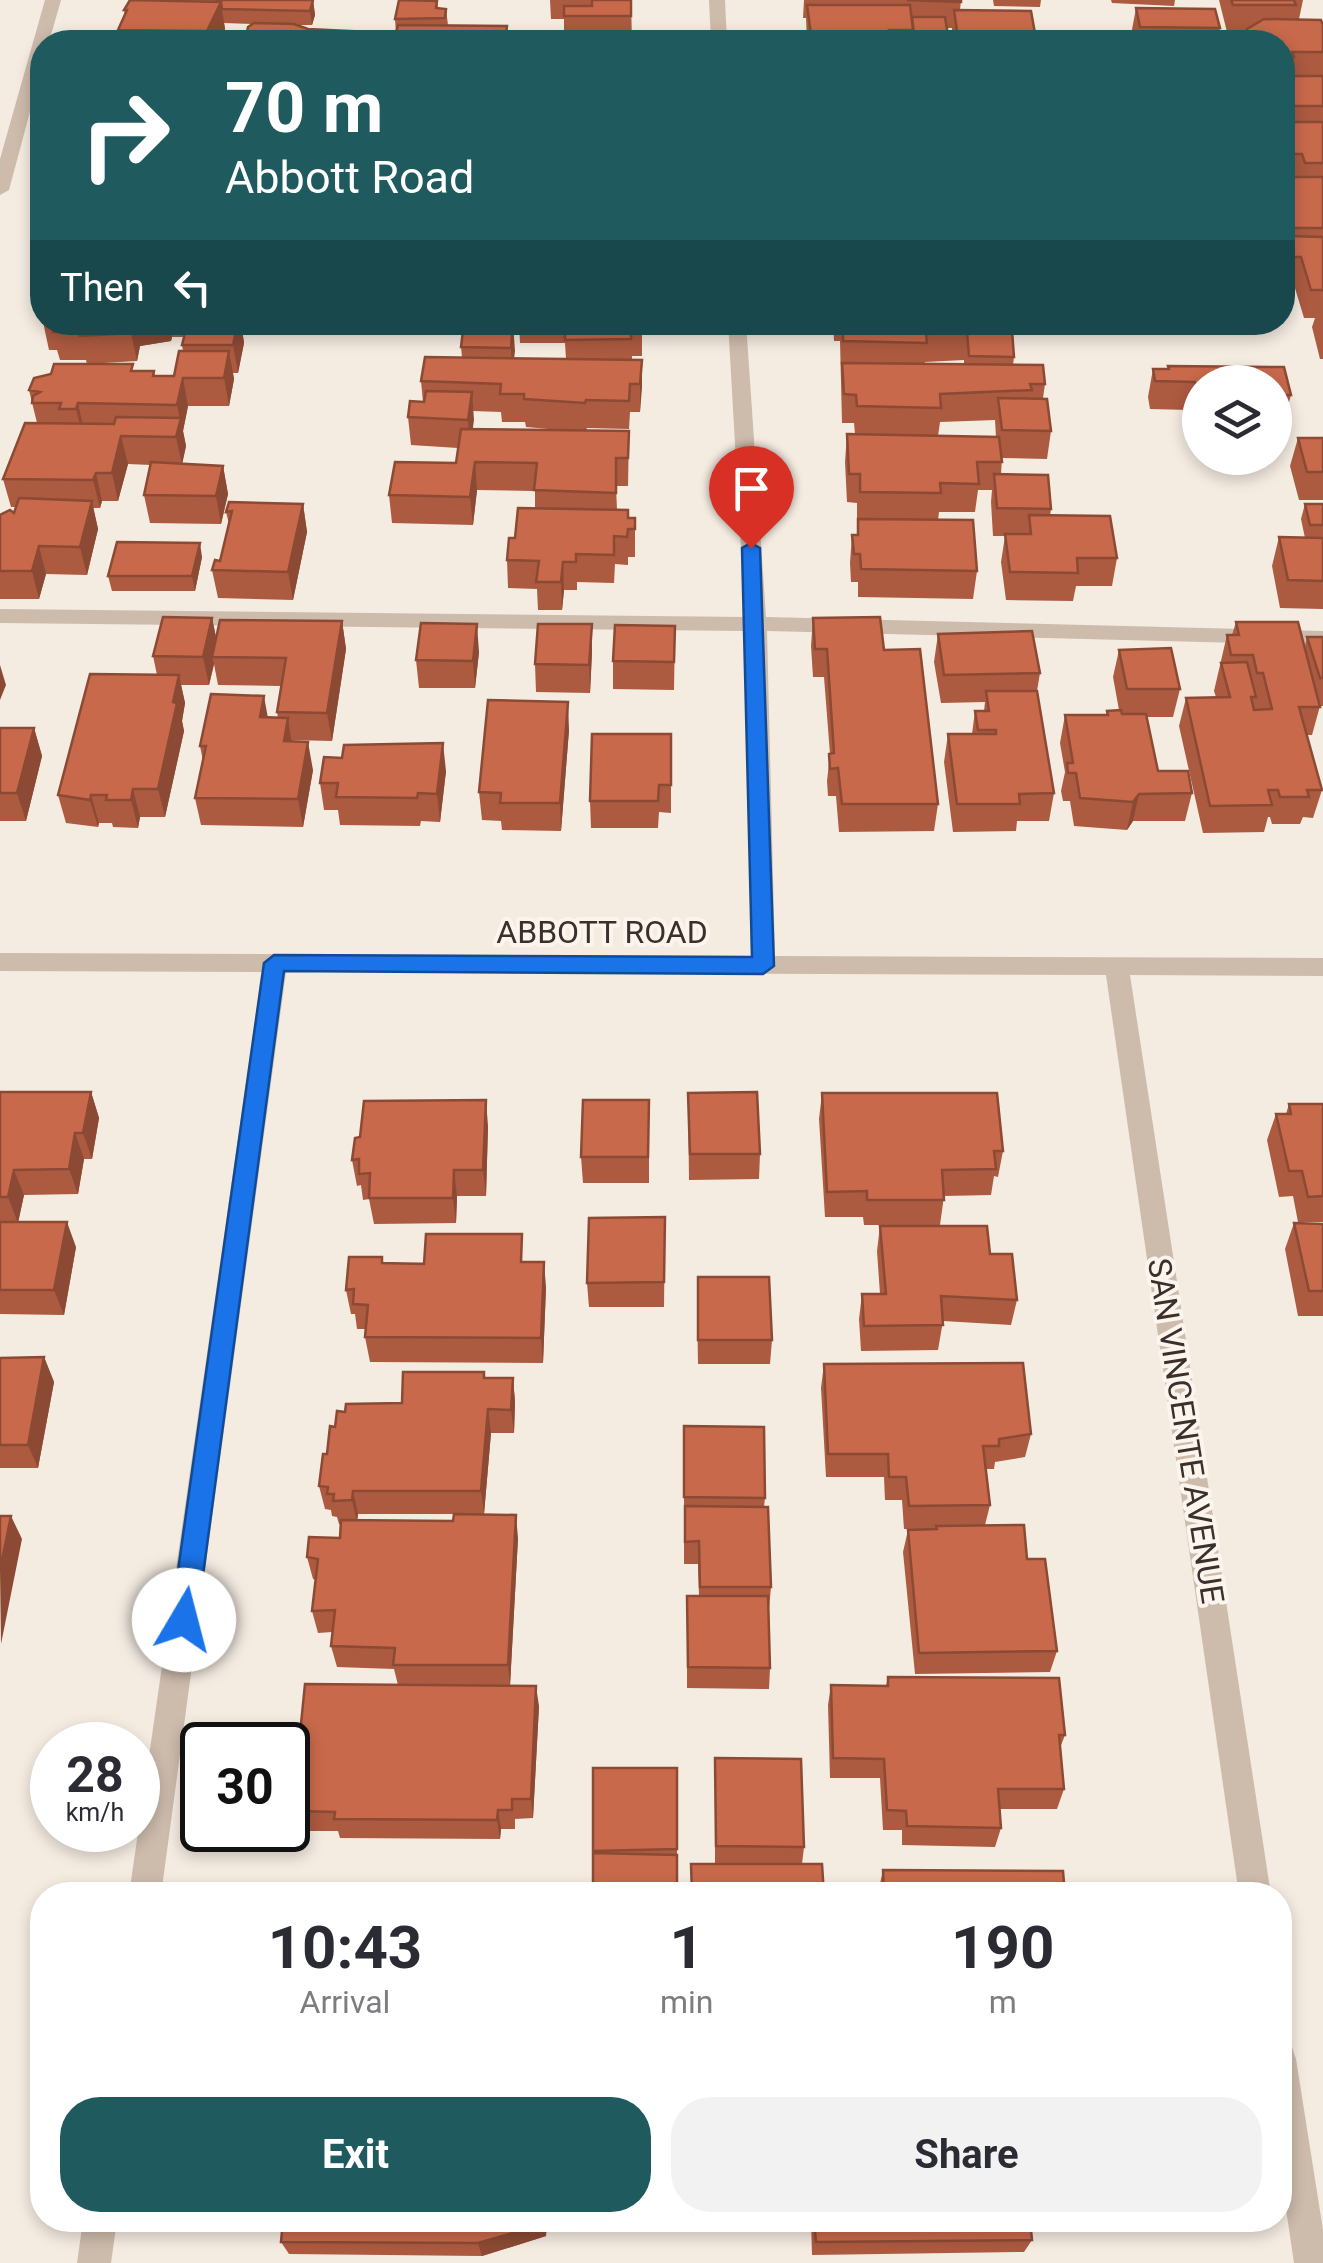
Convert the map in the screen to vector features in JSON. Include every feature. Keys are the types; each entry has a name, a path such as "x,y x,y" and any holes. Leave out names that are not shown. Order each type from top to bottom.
{"street":[{"path":"44,30 52,0"},
{"path":"716,0 718,30"},
{"path":"0,190 30,80"},
{"path":"738,335 756,624 763,966"},
{"path":"0,616 756,624 1323,638"},
{"name":"ABBOTT ROAD","path":"0,962 1323,968"},
{"path":"147,1882 274,963"},
{"name":"SAN VINCENTE AVENUE","path":"1117,966 1253,1882"},
{"path":"1292,2141 1310,2263"},
{"path":"94,2263 98,2232"}],"building":[{"path":"130,0 221,2 207,30 118,30"},
{"path":"216,0 313,0 310,11 222,9 221,2"},
{"path":"399,0 437,1 436,8 446,9 445,18 395,19"},
{"path":"592,0 631,0 631,16 564,16 564,6 592,6"},
{"path":"1231,0 1294,0 1296,5 1233,5"},
{"path":"807,5 910,5 913,30 810,30"},
{"path":"1136,8 1215,9 1220,28 1140,27"},
{"path":"954,10 1031,11 1034,30 957,30"},
{"path":"912,17 945,17 947,30 914,30"},
{"path":"1264,19 1321,20 1323,52 1295,52 1295,30 1247,29"},
{"path":"254,23 294,24 328,30 247,30"},
{"path":"398,25 507,26 506,30 397,30"},
{"path":"1295,76 1323,76 1323,106 1295,106"},
{"path":"1295,122 1323,122 1323,163 1305,163 1302,154 1295,154"},
{"path":"1295,177 1323,177 1323,228 1295,228"},
{"path":"1295,236 1323,237 1323,290 1311,290 1301,257 1295,257"},
{"path":"185,335 235,335 233,345 182,345"},
{"path":"462,335 512,335 511,348 461,347"},
{"path":"565,335 631,335 631,339 565,340"},
{"path":"843,335 926,335 927,343 843,341"},
{"path":"967,335 1012,335 1014,357 969,356"},
{"path":"179,351 229,351 224,378 183,378 177,405 78,403 76,409 59,409 61,403 32,403 33,396 40,392 29,390 34,378 51,374 54,364 133,364 131,371 174,376"},
{"path":"425,357 642,360 640,384 630,384 629,401 585,403 500,394 501,384 421,381"},
{"path":"842,363 1043,365 1045,384 1030,384 1032,390 940,394 941,408 857,406 856,395 844,394"},
{"path":"1168,366 1182,366 1182,382 1155,381 1153,369 1169,369"},
{"path":"426,391 472,392 468,420 408,417 410,401 424,402"},
{"path":"998,398 1047,399 1051,431 1002,430"},
{"path":"116,417 181,418 176,437 121,436 112,473 96,473 93,480 3,479 25,423 114,424"},
{"path":"461,429 629,431 628,458 616,458 616,493 534,490 537,463 475,462 470,497 389,495 395,462 456,463"},
{"path":"847,434 999,437 1002,462 977,462 979,484 940,483 941,493 860,492 860,474 849,474"},
{"path":"1298,438 1323,438 1323,472 1307,472"},
{"path":"151,462 223,466 216,496 144,495"},
{"path":"994,474 1048,475 1051,509 997,508"},
{"path":"19,498 92,501 80,547 39,546 32,571 0,571 0,515 10,510 14,513"},
{"path":"229,502 303,504 288,572 212,570 215,560 220,561 232,511 226,512"},
{"path":"1305,504 1323,504 1323,525 1310,525"},
{"path":"518,508 628,510 628,518 635,518 635,529 628,529 627,537 614,536 614,555 576,554 576,562 563,562 561,582 536,582 539,561 507,560 509,538 515,538"},
{"path":"1029,515 1110,516 1117,558 1077,558 1078,573 1010,572 1005,534 1031,534"},
{"path":"858,519 973,520 977,571 861,569 852,535 858,535"},
{"path":"1279,537 1323,538 1323,581 1288,580"},
{"path":"117,542 200,543 192,576 108,576"},
{"path":"163,617 212,618 203,657 153,656"},
{"path":"880,617 884,650 920,649 938,804 842,804 838,768 830,769 829,754 834,753 827,649 815,649 813,618"},
{"path":"220,620 342,621 327,713 277,712 286,658 212,657"},
{"path":"1236,622 1298,622 1320,707 1299,707 1322,790 1307,790 1309,797 1280,797 1278,790 1268,790 1272,805 1210,806 1186,698 1230,697 1221,663 1247,662 1256,697 1251,697 1254,710 1272,709 1263,673 1257,673 1253,655 1231,655 1227,635 1239,635"},
{"path":"421,623 477,624 473,661 416,660"},
{"path":"538,624 592,624 589,665 535,664"},
{"path":"615,625 675,626 674,662 613,661"},
{"path":"1032,631 1040,673 944,675 938,634"},
{"path":"1307,637 1323,637 1323,678 1320,678"},
{"path":"1171,648 1180,689 1127,689 1119,650"},
{"path":"90,674 179,675 173,702 177,703 158,789 133,789 131,800 106,800 107,795 91,795 90,800 58,795"},
{"path":"986,691 1037,691 1054,793 1019,794 1020,804 957,804 948,734 996,734 996,730 978,730 975,711 989,711"},
{"path":"211,694 264,696 260,717 288,718 284,741 308,742 298,799 195,798"},
{"path":"488,700 568,702 560,803 500,803 501,793 479,792"},
{"path":"1121,710 1122,714 1146,714 1158,771 1188,771 1192,793 1139,794 1133,802 1080,798 1076,773 1068,773 1067,763 1073,763 1065,715 1108,715 1107,711"},
{"path":"0,728 34,728 17,793 0,793"},
{"path":"592,734 671,734 671,785 659,785 658,801 590,801"},
{"path":"443,743 437,794 418,793 417,798 336,797 338,783 320,783 324,757 342,758 344,745"},
{"path":"0,1092 91,1092 83,1133 75,1133 69,1169 14,1170 8,1197 0,1197"},
{"path":"757,1092 760,1154 690,1154 688,1093"},
{"path":"822,1093 997,1093 1003,1151 994,1151 996,1169 942,1170 944,1200 867,1200 867,1191 827,1192"},
{"path":"486,1100 483,1170 454,1170 453,1198 369,1198 370,1173 359,1174 359,1159 352,1160 355,1138 360,1137 364,1101"},
{"path":"583,1100 649,1100 648,1157 581,1157"},
{"path":"1289,1104 1323,1104 1323,1196 1308,1197 1302,1171 1289,1171 1276,1114 1291,1114"},
{"path":"665,1217 664,1282 587,1283 589,1218"},
{"path":"0,1222 67,1222 54,1290 0,1290"},
{"path":"1294,1223 1323,1224 1323,1291 1309,1291"},
{"path":"880,1226 987,1226 990,1254 1012,1254 1017,1300 941,1296 943,1325 864,1326 862,1294 886,1294"},
{"path":"426,1234 522,1234 521,1262 544,1262 541,1338 365,1337 368,1305 353,1304 354,1289 346,1290 349,1257 382,1257 382,1263 424,1264"},
{"path":"698,1277 769,1277 772,1340 698,1340"},
{"path":"44,1357 28,1445 0,1445 0,1358"},
{"path":"1023,1363 1031,1434 999,1439 999,1446 983,1446 990,1505 909,1506 906,1477 889,1477 888,1454 828,1454 824,1364"},
{"path":"403,1372 484,1372 484,1378 513,1378 511,1410 488,1409 481,1491 353,1491 352,1500 333,1501 334,1494 327,1494 328,1487 319,1486 323,1454 327,1454 330,1426 335,1427 337,1411 345,1412 346,1404 402,1403"},
{"path":"684,1426 764,1427 765,1498 684,1497"},
{"path":"685,1506 768,1507 771,1587 700,1587 699,1541 685,1542"},
{"path":"454,1514 516,1515 508,1665 393,1665 395,1648 331,1646 335,1610 312,1611 318,1559 307,1557 309,1537 340,1538 341,1520 453,1521"},
{"path":"0,1516 11,1516 0,1570"},
{"path":"1024,1525 1027,1559 1045,1559 1057,1651 919,1653 908,1530"},
{"path":"687,1596 768,1596 770,1668 688,1667"},
{"path":"888,1677 1059,1678 1065,1735 1059,1735 1064,1789 998,1789 1001,1828 907,1826 906,1811 887,1810 884,1759 833,1758 831,1685 888,1686"},
{"path":"305,1684 536,1686 531,1799 512,1799 512,1810 498,1810 497,1820 334,1819 335,1812 310,1811 310,1722 301,1722"},
{"path":"715,1758 801,1759 804,1847 716,1846"},
{"path":"593,1768 677,1768 677,1849 593,1851"},
{"path":"593,1853 677,1855 677,1882 593,1882"},
{"path":"691,1864 822,1864 823,1882 692,1882"},
{"path":"883,1870 1063,1871 1064,1882 883,1882"},
{"path":"282,2232 516,2232 478,2243 281,2242"},
{"path":"815,2232 1031,2232 1032,2240 816,2242"}],"route":[{"path":"184,1620 274,963 763,966 751,548"}]}
